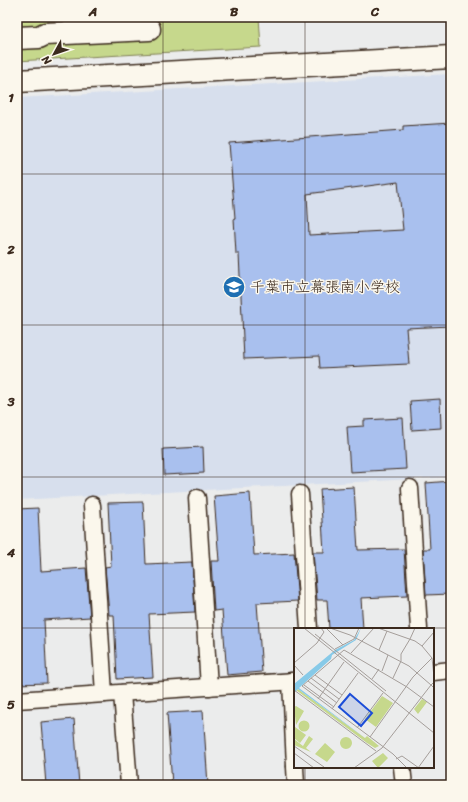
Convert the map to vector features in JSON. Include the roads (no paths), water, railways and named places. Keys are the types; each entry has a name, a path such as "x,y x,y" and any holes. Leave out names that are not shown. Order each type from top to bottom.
{"street":[{"path":"17,38 39,37 45,34 149,29"},
{"path":"17,81 451,57"}],"lane":[{"path":"410,488 419,628"},
{"path":"300,494 309,628"},
{"path":"197,498 209,687"},
{"path":"92,505 104,694"},
{"path":"434,672 451,670"},
{"path":"17,700 293,681 294,724"},
{"path":"122,693 129,785"},
{"path":"295,768 296,785"},
{"path":"402,768 404,785"}],"place":[{"name":"千葉市立幕張南小学校","path":"234,287"}]}
